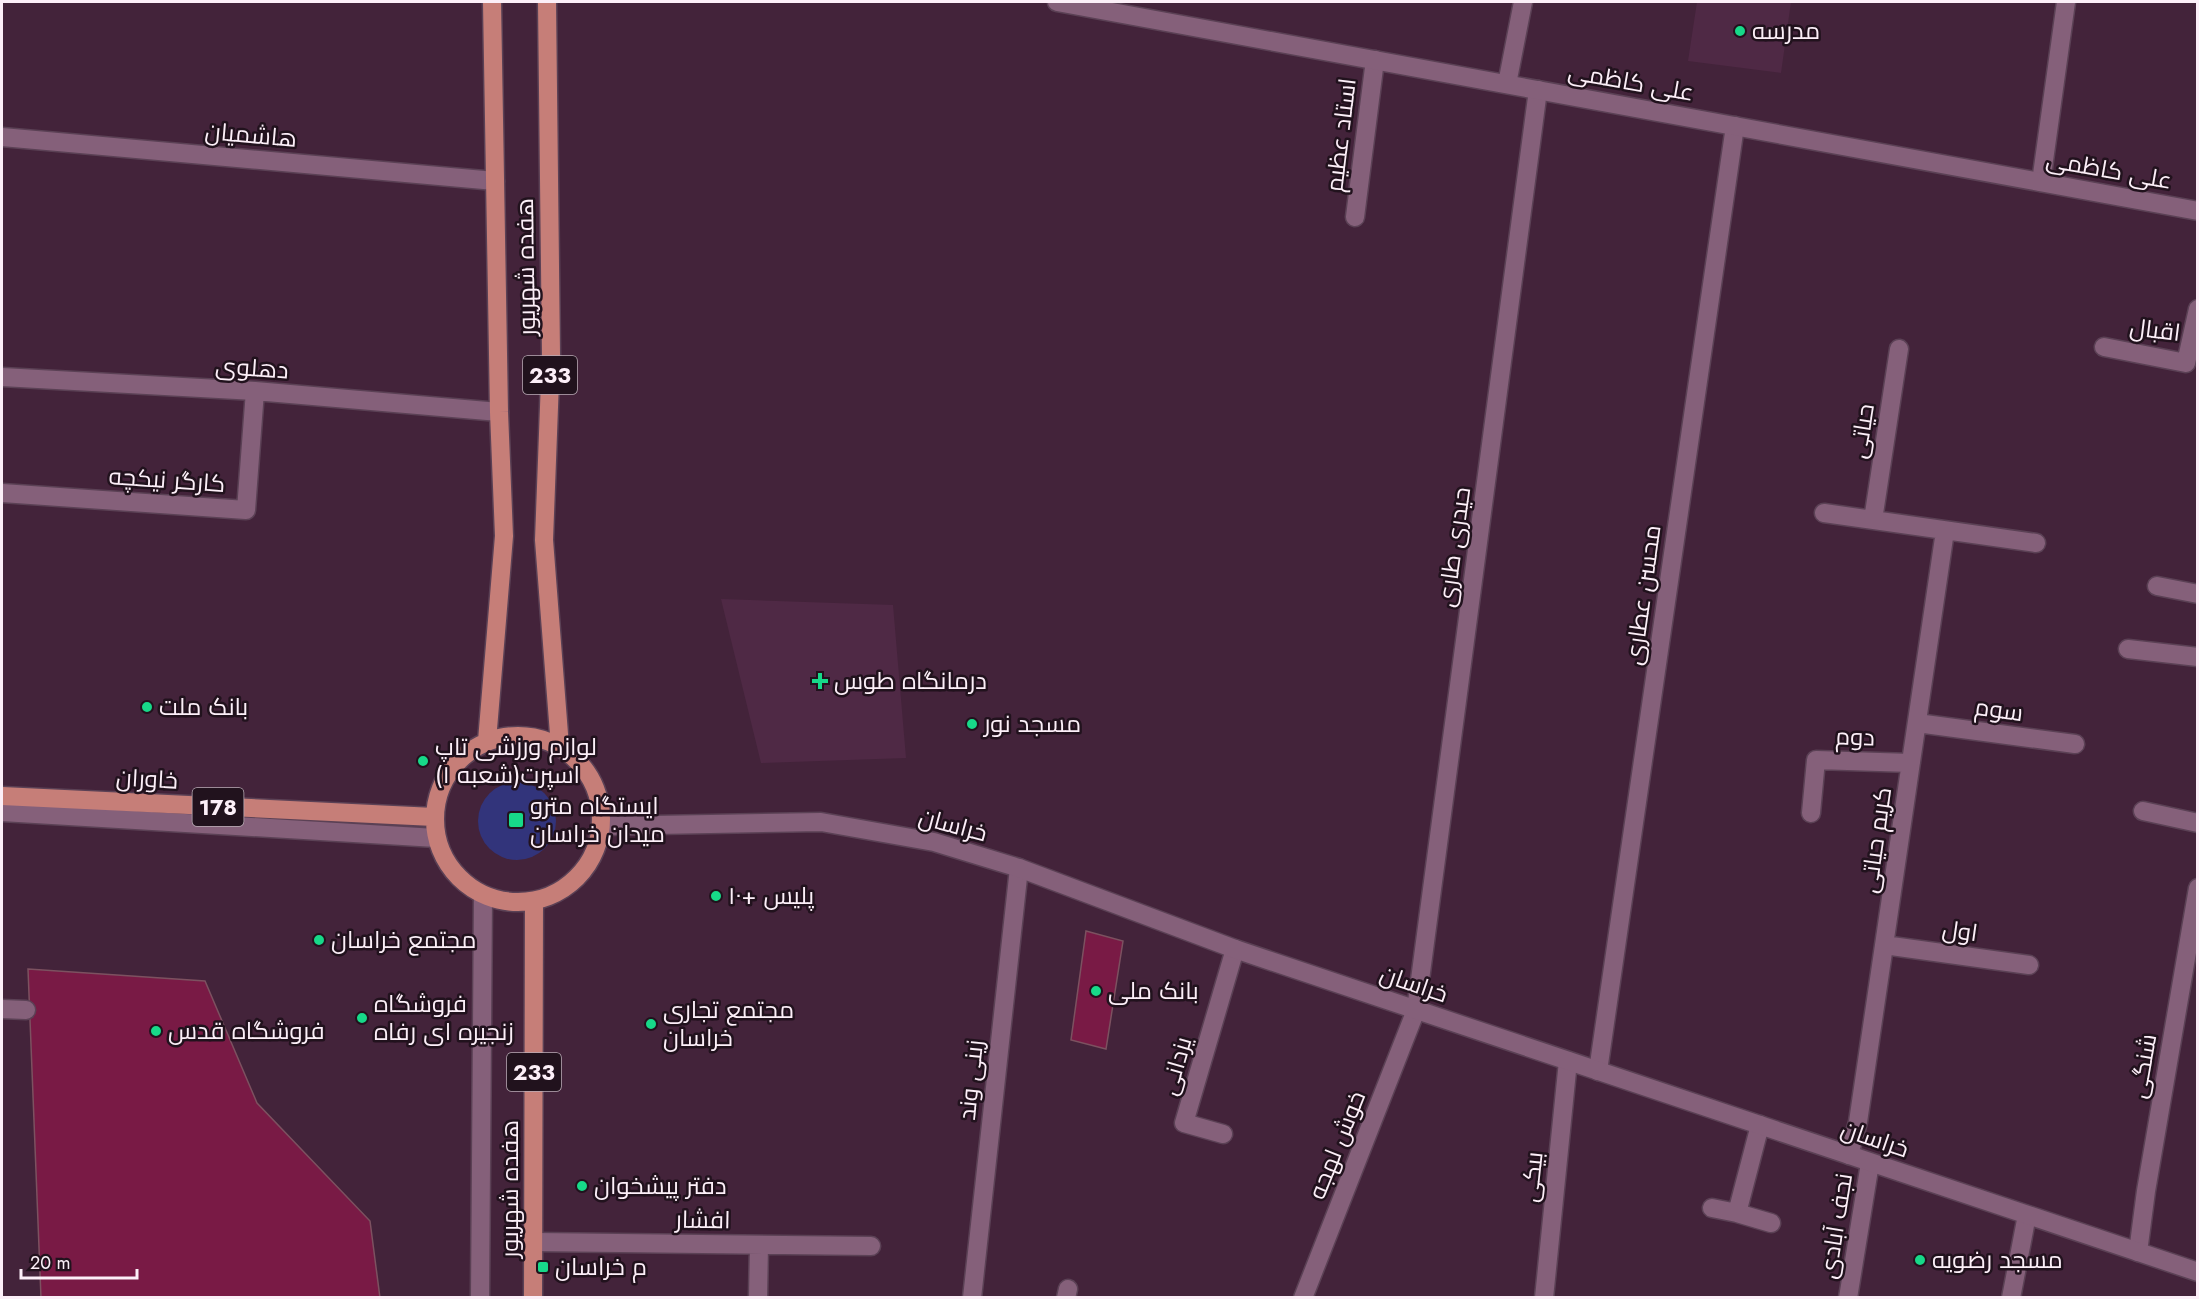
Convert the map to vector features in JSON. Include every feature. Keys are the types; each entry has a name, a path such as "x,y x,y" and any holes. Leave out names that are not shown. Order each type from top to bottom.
{"main road":[{"name":"هفده شهریور","path":"488,741 504,536 492,2"},
{"name":"هفده شهریور","path":"547,2 551,354 544,540 560,747"},
{"path":"512,736 537,738 560,747 578,761 592,780 600,803 602,826 595,852 580,875 560,892 534,901 508,903 483,895 461,881 446,862 436,838 434,817 438,793 449,771 466,753 488,741 512,736"},
{"name":"خاوران","path":"2,796 434,817"},
{"name":"هفده شهریور","path":"532,1298 534,901"}],"street":[{"name":"علی کاظمی","path":"1057,2 2198,211"},
{"path":"1507,84 1523,2"},
{"path":"2041,182 2066,2"},
{"name":"استاد عظیم","path":"1355,217 1375,60"},
{"name":"حیدری طاری","path":"1416,1010 1538,90"},
{"name":"محسن عطاری","path":"1598,1071 1735,126"},
{"name":"هاشمیان","path":"2,137 495,181"},
{"name":"اقبال","path":"2104,347 2186,363 2198,309"},
{"name":"حیاتی","path":"1873,520 1899,349"},
{"name":"دهلوی","path":"2,377 255,391 500,412"},
{"name":"کارگر نیکچه","path":"2,493 246,510 255,391"},
{"path":"1824,513 2036,543"},
{"name":"کریم حیاتی","path":"1849,1155 1858,1122 1945,531"},
{"path":"2157,586 2198,594"},
{"path":"2128,649 2198,657"},
{"name":"سوم","path":"1917,723 2075,744"},
{"name":"دوم","path":"1811,813 1816,760 1911,763"},
{"path":"2143,811 2198,823"},
{"path":"2,812 436,838"},
{"name":"خراسان","path":"602,826 821,822 934,842 1019,868 1235,949 2198,1272"},
{"name":"زینی وند","path":"972,1298 1019,868"},
{"name":"شنگی","path":"2138,1252 2146,1191 2198,888"},
{"path":"480,1298 483,895"},
{"name":"اول","path":"1884,945 2029,965"},
{"name":"یزدانی","path":"1223,1134 1184,1124 1235,949"},
{"path":"2,1010 26,1011"},
{"name":"خوش لهجه","path":"1302,1298 1416,1010"},
{"name":"بیکی","path":"1544,1298 1568,1061"},
{"path":"1737,1214 1760,1125"},
{"name":"نجف آبادی","path":"1848,1298 1870,1162"},
{"path":"1712,1208 1771,1223"},
{"path":"2011,1298 2027,1215"},
{"name":"افشار","path":"534,1242 871,1246"},
{"path":"758,1298 759,1245"}],"shaded area":[{"name":"مدرسه","path":"1697,2 1791,2 1781,73 1688,61"},
{"name":"درمانگاه طوس","path":"721,599 893,605 906,758 761,763"},
{"path":"517,782 532,785 545,793 553,806 556,821 553,836 545,849 532,857 517,860 502,857 489,849 481,836 478,821 481,806 489,793 502,785"}],"building":[{"name":"بانک ملی","path":"1086,931 1123,941 1106,1049 1071,1040"},
{"path":"28,969 205,981 257,1103 370,1221 380,1298 41,1298"}],"place":[{"name":"مدرسه","path":"1740,31"},
{"name":"درمانگاه طوس","path":"820,681"},
{"name":"بانک ملت","path":"147,707"},
{"name":"مسجد نور","path":"972,724"},
{"name":"لوازم ورزشی تاپ اسپرت(شعبه ۱)","path":"423,761"},
{"name":"ایستگاه مترو میدان خراسان","path":"516,820"},
{"name":"پلیس +۱۰","path":"716,896"},
{"name":"مجتمع خراسان","path":"319,940"},
{"name":"بانک ملی","path":"1096,991"},
{"name":"فروشگاه زنجیره ای رفاه","path":"362,1018"},
{"name":"مجتمع تجاری خراسان","path":"651,1024"},
{"name":"فروشگاه قدس","path":"156,1031"},
{"name":"دفتر پیشخوان","path":"582,1186"},
{"name":"مسجد رضویه","path":"1920,1260"},
{"name":"م خراسان","path":"543,1267"}]}
